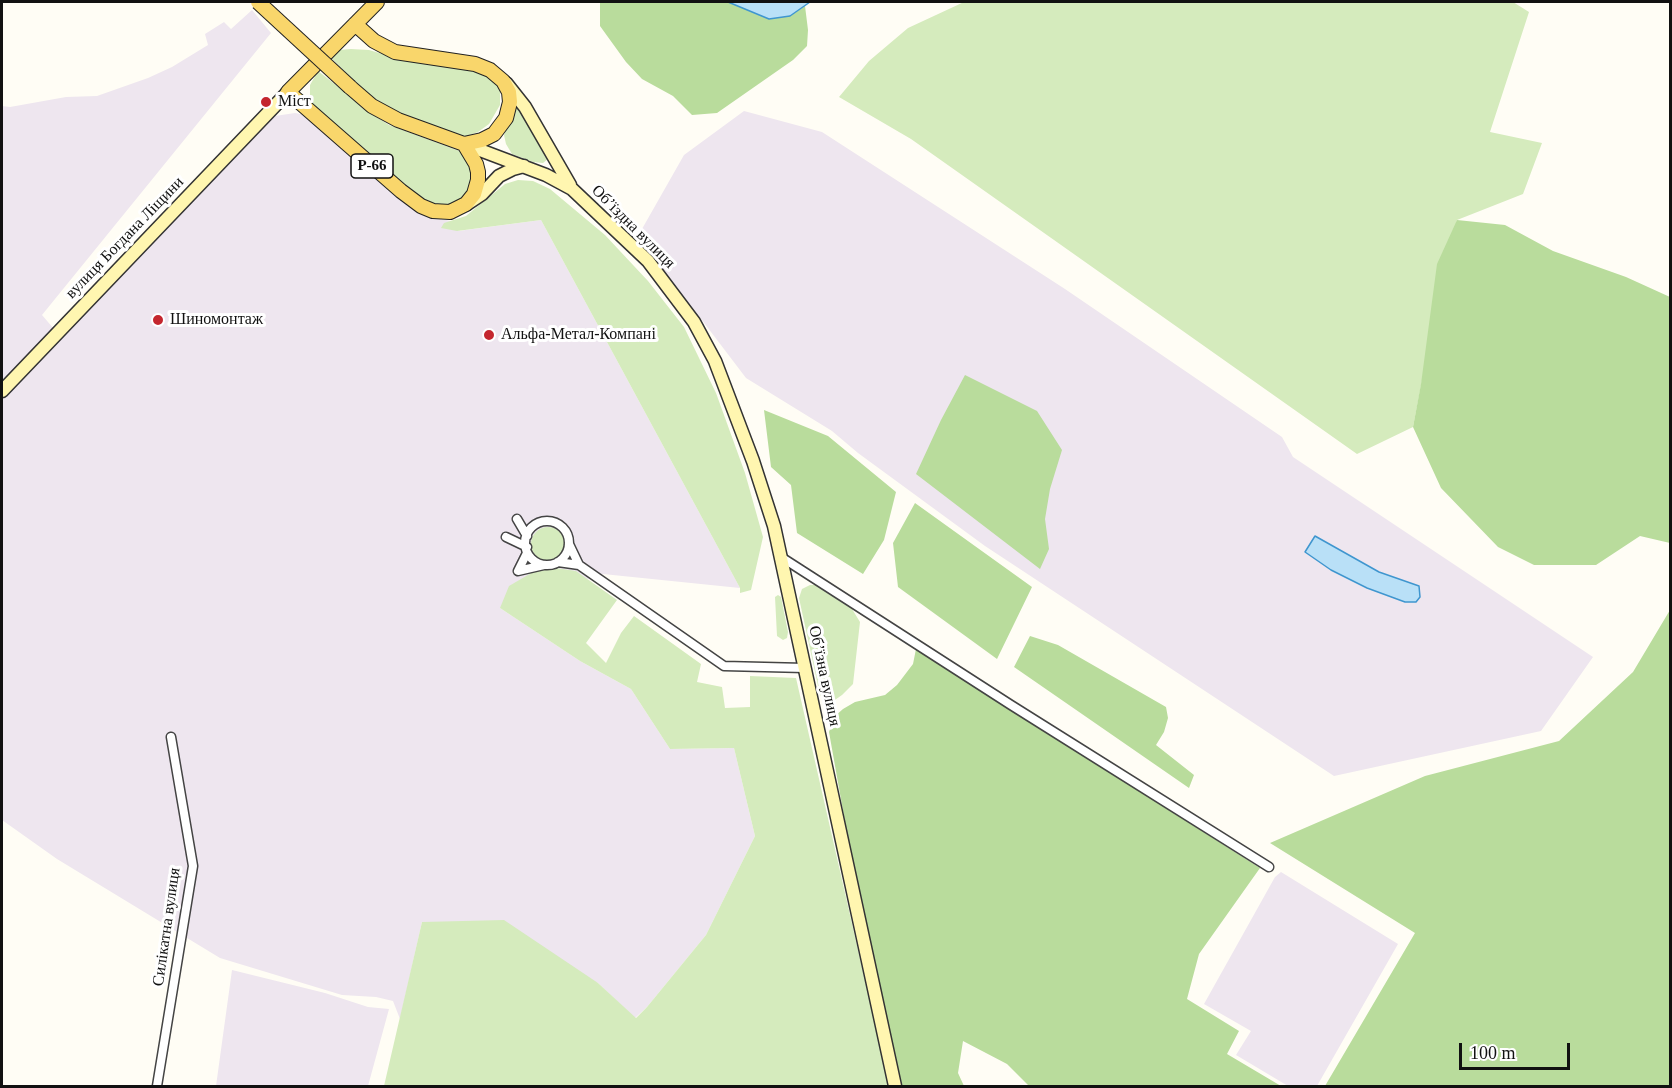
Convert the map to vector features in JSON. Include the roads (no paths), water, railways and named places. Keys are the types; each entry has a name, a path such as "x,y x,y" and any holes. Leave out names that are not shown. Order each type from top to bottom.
{"main road":[{"path":"258,2 372,106 398,120 524,166 572,189"},
{"path":"288,92 377,2"},
{"path":"355,24 374,40 394,52 475,64 490,70 514,91 572,189"},
{"path":"464,144 482,140 494,134 502,126 510,102 509,92 503,81"},
{"name":"вулиця Богдана Ліщини","path":"2,391 288,92"},
{"name":"Р-66","path":"288,92 421,206 441,213 450,212 466,204"},
{"path":"464,144 478,172 477,187 466,204"},
{"path":"466,204 482,194 499,176 524,166"},
{"name":"Об’їздна вулиця","path":"572,189 648,261 671,289"},
{"name":"Об’їзна вулиця","path":"671,289 706,342 715,361 757,472 774,526 896,1086"}],"street":[{"path":"533,526 517,519 535,561 544,565"},
{"path":"579,565 569,544 567,533 558,523 546,520 533,526 518,571 558,562 579,565 724,666 805,668"},
{"path":"558,562 565,555 569,544"},
{"path":"781,557 1269,867"},
{"name":"Силікатна вулиця","path":"157,1086 193,866 171,737"}],"water":[{"path":"728,2 810,2 790,16 769,19"},
{"path":"1315,536 1379,572 1419,586 1420,597 1416,602 1405,602 1367,588 1331,570 1305,552"}],"place":[{"name":"Міст","path":"266,102"},
{"name":"Шиномонтаж","path":"158,320"},
{"name":"Альфа-Метал-Компані","path":"489,335"}]}
